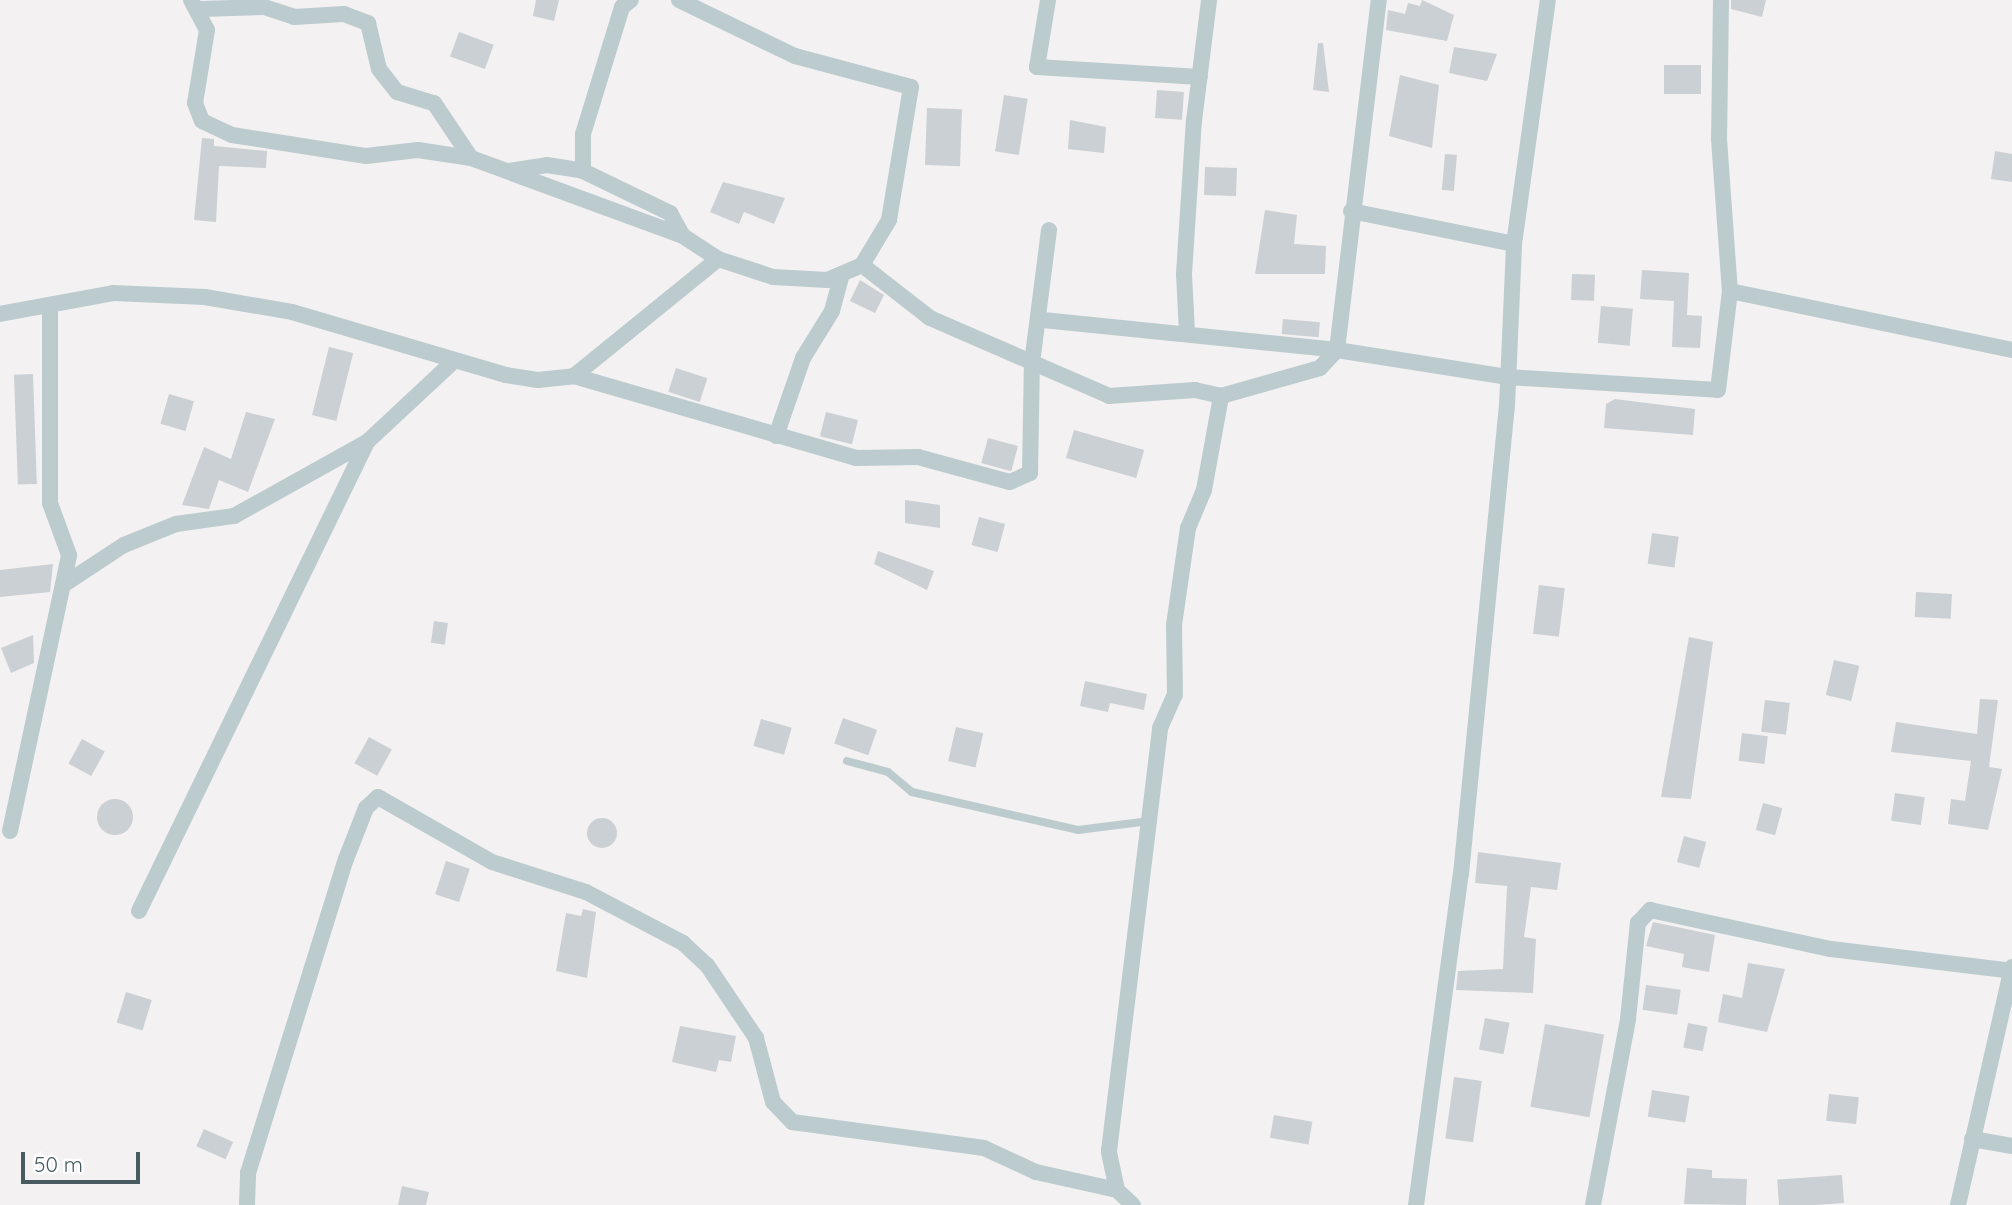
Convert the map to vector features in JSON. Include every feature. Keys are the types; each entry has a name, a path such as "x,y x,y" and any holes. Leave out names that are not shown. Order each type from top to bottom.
{"street":[{"path":"583,171 583,134 622,7 631,0"},
{"path":"471,158 434,103 391,85 379,69 368,23 344,14 294,17 264,7 196,4 207,30 195,103 202,121 232,135 366,156 418,150 471,158 683,236 718,259 773,277 827,279 862,265 889,220 911,87 794,56 678,0"},
{"path":"1048,0 1037,66 1200,77"},
{"path":"1187,332 1184,274 1209,0"},
{"path":"862,265 930,318 1109,396 1195,390 1221,396 1320,368 1337,350 1351,211 1379,0"},
{"path":"1416,1205 1461,874 1507,377 1514,244 1548,0"},
{"path":"1043,320 1067,318 1108,331 1187,332 1337,350 1507,377 1718,390 1730,291 1718,139 1721,0"},
{"path":"507,172 547,165 583,171 670,213 683,236"},
{"path":"1351,211 1514,244"},
{"path":"0,314 113,293 205,297 292,312 456,360 538,380 574,376 856,458 918,457 1010,482 1030,473 1032,363 1043,320 1049,230"},
{"path":"574,376 718,259"},
{"path":"776,436 803,358 832,311 842,274"},
{"path":"1730,291 2012,349"},
{"path":"10,831 69,555 50,503 50,305"},
{"path":"62,585 124,545 176,524 234,516 367,442 456,360"},
{"path":"1133,1205 1118,1190 1109,1150 1160,728 1175,695 1174,625 1188,528 1203,490 1221,396"},
{"path":"139,911 367,442"},
{"path":"247,1205 248,1173 346,859 366,808 378,797 492,862 586,892 683,943 707,965 756,1038 773,1102 792,1122 984,1149 1036,1172 1118,1190"},
{"path":"1593,1205 1628,1019 1638,922 1650,910 1831,949 2012,970 1958,1205"},
{"path":"1972,1139 2012,1146"}],"lane":[{"path":"847,761 888,772 912,792 1078,830 1149,821"}],"building":[{"path":"536,0 559,0 554,21 533,16"},
{"path":"1422,0 1454,15 1447,41 1386,30 1388,10 1405,14 1408,3 1420,6"},
{"path":"1731,0 1766,0 1762,17 1731,9"},
{"path":"459,32 494,45 485,69 450,56"},
{"path":"1318,43 1323,43 1329,92 1313,90"},
{"path":"1454,47 1497,54 1487,81 1449,73"},
{"path":"1664,65 1701,65 1701,94 1664,94"},
{"path":"1400,75 1439,85 1432,148 1389,136"},
{"path":"1157,90 1184,92 1182,120 1155,118"},
{"path":"1004,95 1028,99 1019,155 995,151"},
{"path":"927,108 962,109 960,166 925,165"},
{"path":"1070,120 1106,127 1104,153 1068,149"},
{"path":"202,138 214,139 214,146 267,151 266,168 219,166 216,222 194,220"},
{"path":"1995,151 2012,154 2012,182 1991,179"},
{"path":"1445,154 1457,155 1454,191 1442,190"},
{"path":"1205,167 1237,168 1236,196 1204,195"},
{"path":"723,182 785,198 774,224 744,212 739,224 710,212"},
{"path":"1265,210 1297,215 1294,244 1326,246 1325,274 1255,274"},
{"path":"1642,270 1689,273 1687,315 1702,316 1700,348 1672,347 1674,301 1640,299"},
{"path":"1572,274 1595,275 1594,301 1571,300"},
{"path":"860,280 884,295 875,313 850,301"},
{"path":"1601,306 1633,309 1630,346 1598,343"},
{"path":"1283,319 1320,322 1319,337 1282,334"},
{"path":"329,347 353,353 336,421 312,415"},
{"path":"676,368 707,378 700,402 668,392"},
{"path":"33,374 37,484 18,485 14,375"},
{"path":"169,394 194,401 185,431 160,424"},
{"path":"1615,399 1695,409 1693,435 1604,428 1606,404"},
{"path":"246,412 275,419 248,492 219,480 209,509 182,505 204,447 231,459"},
{"path":"826,412 858,420 852,444 820,436"},
{"path":"1074,430 1144,450 1136,478 1066,458"},
{"path":"988,438 1018,446 1011,471 981,463"},
{"path":"905,500 940,505 940,528 905,523"},
{"path":"979,517 1005,524 998,552 971,545"},
{"path":"1652,533 1679,537 1674,567 1648,564"},
{"path":"878,551 934,571 927,590 874,564"},
{"path":"53,564 50,592 0,597 0,570"},
{"path":"1539,585 1565,588 1559,637 1533,634"},
{"path":"1916,592 1952,594 1951,619 1915,617"},
{"path":"434,621 448,623 445,645 431,643"},
{"path":"33,635 34,663 11,673 1,648"},
{"path":"1689,637 1713,642 1691,799 1661,797"},
{"path":"1834,660 1859,666 1851,701 1826,695"},
{"path":"1085,681 1147,694 1144,710 1110,703 1108,712 1080,706"},
{"path":"1980,699 1998,700 1989,767 2002,769 1988,830 1948,824 1951,799 1965,801 1971,761 1891,752 1896,722 1977,734"},
{"path":"1765,700 1790,703 1786,735 1761,732"},
{"path":"843,718 877,730 868,755 834,744"},
{"path":"761,719 792,728 784,755 753,746"},
{"path":"956,727 983,733 975,767 948,761"},
{"path":"1742,733 1768,736 1764,764 1739,761"},
{"path":"369,737 392,750 377,776 354,763"},
{"path":"82,739 105,752 91,776 68,763"},
{"path":"1895,793 1925,797 1921,825 1891,821"},
{"path":"115,799 128,804 133,817 128,830 115,835 102,830 97,817 102,804"},
{"path":"1763,803 1782,808 1775,835 1756,830"},
{"path":"602,818 608,819 616,827 616,839 608,847 602,848 596,847 588,839 587,833 588,827 596,819"},
{"path":"1684,836 1706,842 1699,868 1677,862"},
{"path":"1478,852 1561,863 1557,890 1531,887 1524,937 1536,939 1533,993 1456,990 1458,971 1503,969 1507,886 1475,883"},
{"path":"446,861 470,869 459,902 435,894"},
{"path":"583,909 596,912 587,978 556,971 566,913 581,916"},
{"path":"1653,922 1715,935 1709,972 1682,967 1684,954 1646,946"},
{"path":"1748,963 1785,969 1767,1032 1718,1022 1723,994 1742,998"},
{"path":"1646,985 1681,990 1677,1015 1643,1010"},
{"path":"126,992 152,1000 142,1030 117,1023"},
{"path":"1485,1018 1510,1023 1503,1054 1479,1049"},
{"path":"1688,1023 1708,1027 1703,1051 1683,1048"},
{"path":"1545,1024 1604,1034 1590,1117 1530,1107"},
{"path":"680,1026 736,1036 731,1062 719,1060 716,1072 672,1062"},
{"path":"1454,1077 1482,1081 1473,1142 1445,1138"},
{"path":"1652,1090 1690,1096 1685,1123 1648,1117"},
{"path":"1829,1094 1859,1097 1856,1124 1826,1121"},
{"path":"1274,1115 1312,1122 1308,1144 1270,1138"},
{"path":"204,1129 233,1142 226,1159 196,1146"},
{"path":"1687,1168 1712,1170 1712,1178 1747,1179 1746,1205 1684,1204"},
{"path":"1842,1175 1844,1203 1779,1205 1777,1180"},
{"path":"402,1186 429,1192 426,1205 398,1205"}]}
